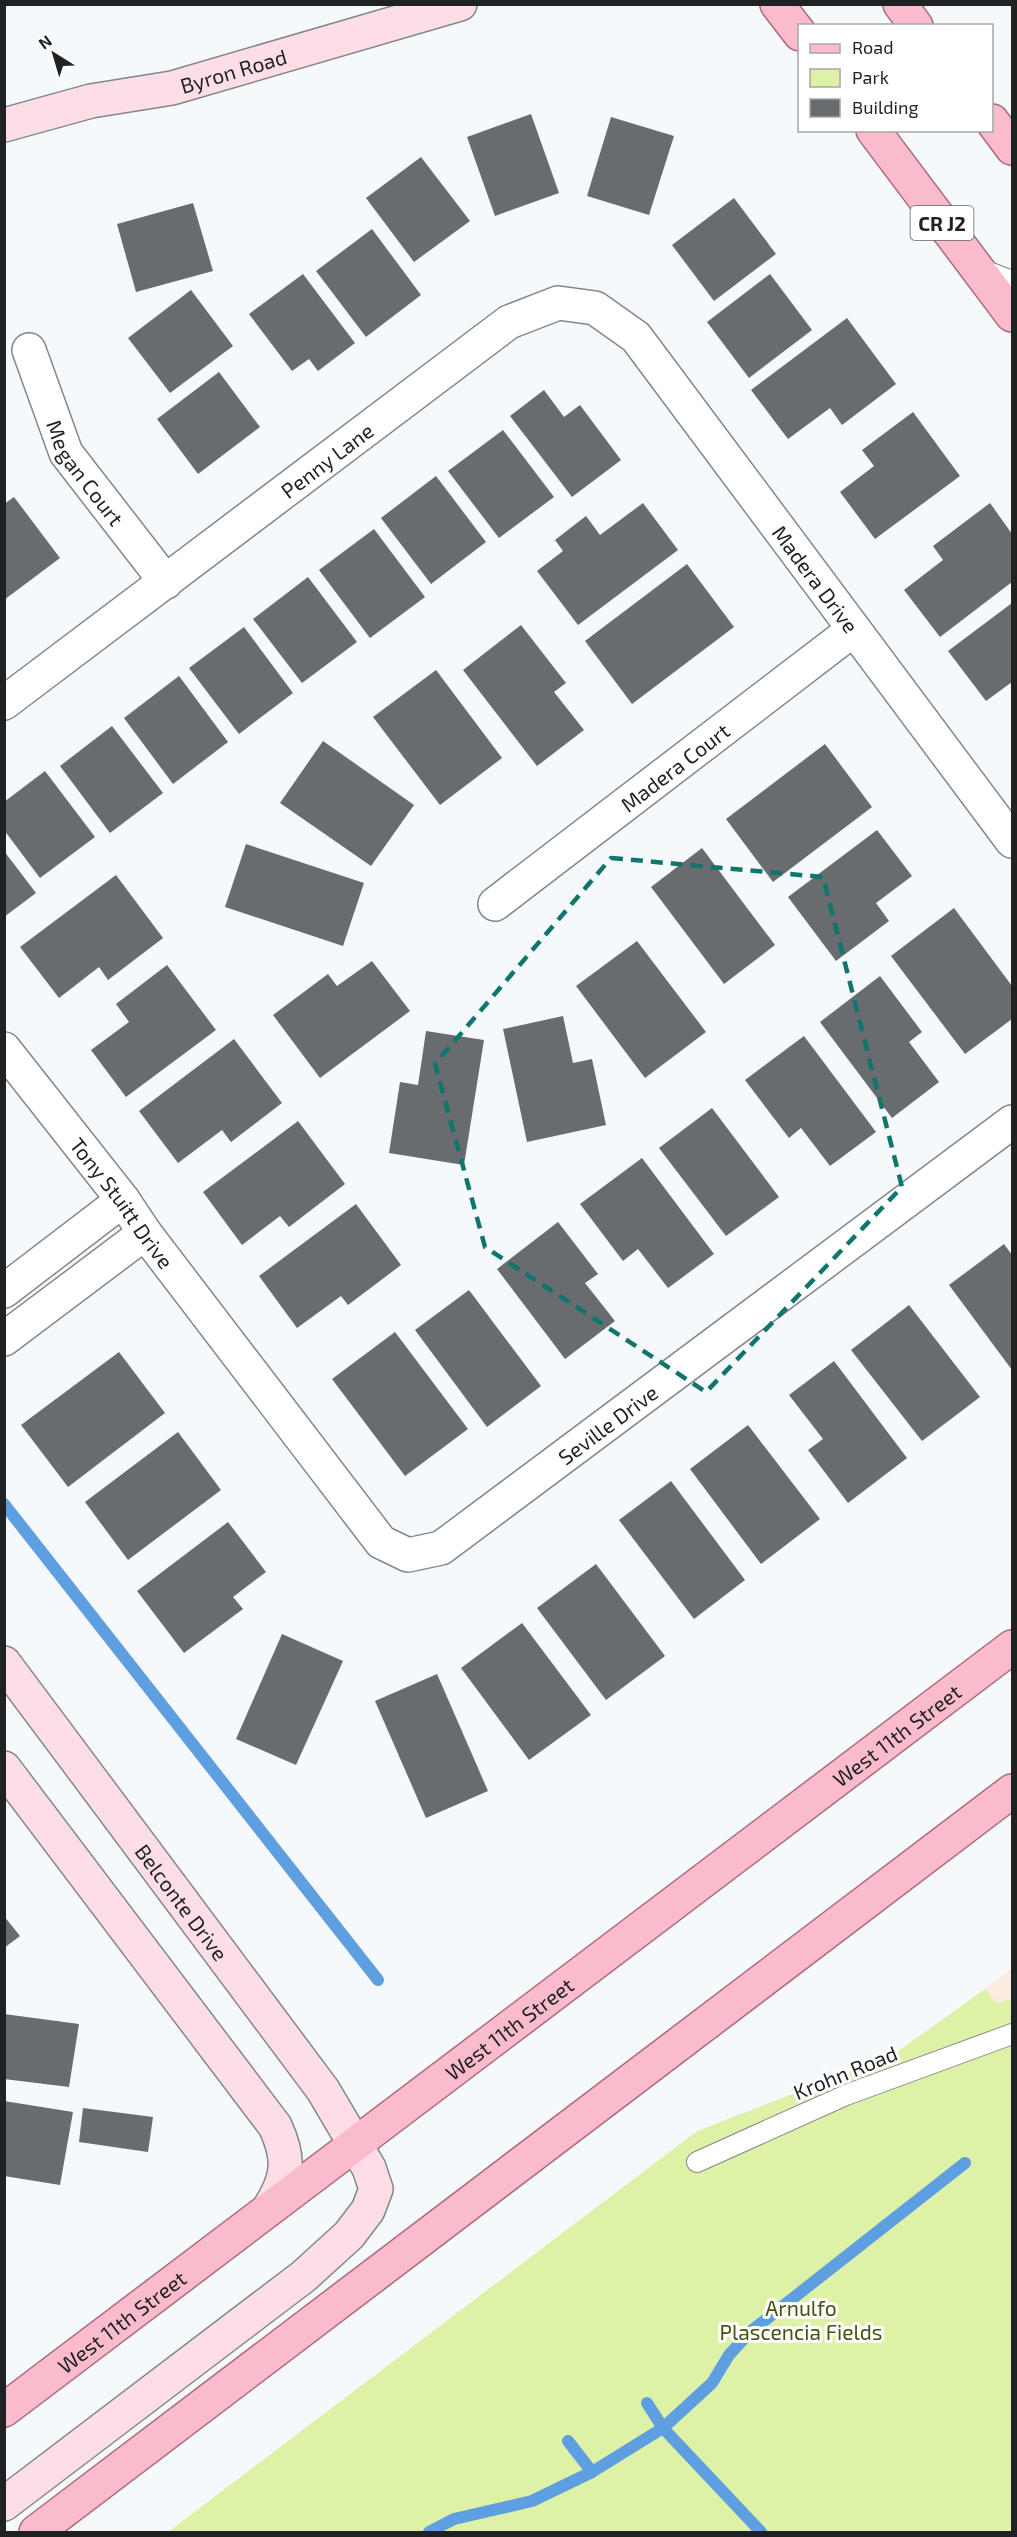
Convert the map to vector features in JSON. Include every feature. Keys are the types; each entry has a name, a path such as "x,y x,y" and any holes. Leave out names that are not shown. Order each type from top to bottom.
{"main road":[{"name":"Byron Road","path":"4,125 91,101 172,88 460,4"},
{"path":"777,4 798,31"},
{"path":"900,4 915,24"},
{"path":"993,122 1012,148"},
{"name":"CR J2","path":"875,132 1012,315"},
{"name":"West 11th Street","path":"4,2410 1012,1647"},
{"name":"Belconte Drive","path":"4,1663 323,2090 369,2168 376,2189 368,2210 350,2235 304,2276 4,2504"},
{"path":"4,1768 275,2126 284,2145 286,2166 283,2187 268,2210"},
{"path":"36,2532 1012,1791"}],"street":[{"name":"Penny Lane","path":"4,703 509,322 558,303 595,308 636,337 656,364"},
{"name":"Megan Court","path":"29,350 66,453 166,582"},
{"name":"Madera Drive","path":"656,364 1012,841"},
{"name":"Madera Court","path":"495,904 853,630"},
{"name":"Tony Stuitt Drive","path":"4,1049 123,1200 145,1233 240,1356"},
{"name":"Seville Drive","path":"240,1356 381,1542 408,1555 441,1548 1012,1122"},
{"path":"4,1291 123,1200"},
{"path":"4,1339 145,1233"}],"lane":[{"path":"976,267 1012,280"},
{"name":"Krohn Road","path":"697,2162 846,2095 1012,2034"}],"highlighted area":[{"path":"611,858 823,877 902,1187 706,1392 485,1247 435,1064"}],"shaded area":[{"path":"1012,1968 1012,1999 997,2003 985,1989"}],"green space":[{"name":"Arnulfo Plascencia Fields","path":"985,1989 997,2003 1012,1999 1012,2532 168,2532 697,2131 893,2055"}],"building":[{"path":"531,114 559,193 495,216 467,137"},
{"path":"611,117 674,136 649,215 587,196"},
{"path":"421,157 470,221 414,262 366,198"},
{"path":"734,198 776,254 714,301 672,245"},
{"path":"193,203 213,271 136,292 117,224"},
{"path":"372,229 421,295 366,337 316,271"},
{"path":"303,274 355,343 318,371 309,359 292,371 249,314"},
{"path":"770,274 812,330 749,378 707,322"},
{"path":"191,290 233,346 170,393 128,338"},
{"path":"847,318 896,384 842,425 830,408 788,439 751,390"},
{"path":"219,372 260,427 198,474 157,419"},
{"path":"544,390 564,417 580,405 621,460 572,497 510,416"},
{"path":"913,412 960,476 875,539 840,492 874,466 862,450"},
{"path":"503,430 554,497 499,538 448,471"},
{"path":"436,476 486,542 431,584 381,518"},
{"path":"14,497 60,558 4,600 4,504"},
{"path":"643,503 678,550 578,625 537,571 563,551 555,540 586,516 600,535"},
{"path":"990,503 1012,534 1012,582 940,637 904,590 943,560 933,546"},
{"path":"374,529 425,597 370,638 319,570"},
{"path":"687,564 734,627 632,704 585,641"},
{"path":"308,577 357,642 302,683 253,619"},
{"path":"1012,603 1012,682 986,701 948,651"},
{"path":"521,625 566,683 554,692 584,730 537,766 463,670"},
{"path":"244,627 293,693 239,734 189,668"},
{"path":"436,670 502,758 440,805 373,717"},
{"path":"179,676 228,742 173,784 124,718"},
{"path":"112,726 163,793 110,833 60,766"},
{"path":"323,741 414,805 371,866 280,803"},
{"path":"825,744 872,807 773,882 726,819"},
{"path":"45,771 95,837 40,878 4,830 4,802"},
{"path":"877,830 912,876 876,903 889,921 836,961 788,897"},
{"path":"246,844 364,883 343,946 225,907"},
{"path":"702,848 775,945 724,984 651,887"},
{"path":"4,851 36,893 4,917"},
{"path":"116,875 163,938 108,980 99,967 59,998 20,947"},
{"path":"954,908 1012,986 1012,1019 965,1054 891,956"},
{"path":"637,941 706,1032 645,1078 576,986"},
{"path":"372,961 410,1011 320,1078 273,1015 328,974 337,986"},
{"path":"167,965 216,1030 126,1097 91,1050 129,1022 116,1004"},
{"path":"880,976 922,1032 909,1042 939,1082 892,1118 820,1022"},
{"path":"563,1016 573,1063 592,1059 606,1125 527,1142 503,1029"},
{"path":"426,1031 484,1040 464,1165 389,1153 400,1082 418,1085"},
{"path":"804,1036 876,1132 830,1166 801,1128 789,1138 745,1080"},
{"path":"234,1039 282,1103 231,1142 222,1130 178,1163 139,1111"},
{"path":"712,1108 779,1197 726,1236 659,1148"},
{"path":"298,1121 345,1184 289,1227 280,1216 242,1245 203,1192"},
{"path":"642,1158 714,1254 668,1288 638,1249 623,1261 580,1204"},
{"path":"356,1204 401,1265 348,1305 341,1296 297,1328 259,1276"},
{"path":"558,1222 598,1274 585,1283 615,1321 565,1359 497,1269"},
{"path":"1004,1244 1012,1255 1012,1370 949,1285"},
{"path":"469,1290 541,1386 487,1427 415,1330"},
{"path":"909,1305 980,1397 922,1441 851,1350"},
{"path":"395,1332 468,1429 405,1476 332,1379"},
{"path":"119,1352 165,1413 68,1487 21,1425"},
{"path":"834,1361 907,1458 848,1503 808,1450 823,1439 789,1395"},
{"path":"748,1425 820,1519 761,1564 690,1469"},
{"path":"178,1432 221,1490 128,1560 85,1502"},
{"path":"671,1481 745,1580 694,1619 619,1520"},
{"path":"228,1522 266,1572 233,1597 243,1609 184,1653 137,1591"},
{"path":"596,1564 665,1656 606,1700 537,1608"},
{"path":"522,1623 591,1715 529,1760 461,1668"},
{"path":"282,1634 343,1661 296,1765 236,1739"},
{"path":"437,1674 488,1791 426,1818 375,1701"},
{"path":"4,1916 20,1936 4,1948"},
{"path":"4,2014 79,2024 69,2087 4,2079"},
{"path":"4,2101 73,2112 60,2185 4,2176"},
{"path":"83,2108 153,2117 148,2152 79,2142"}],"waterway":[{"path":"4,1504 378,1980"},
{"path":"647,2403 663,2428 712,2383 729,2355 750,2332 965,2163"},
{"path":"568,2441 592,2472 663,2428 761,2532"},
{"path":"429,2532 454,2519 532,2501 592,2472"}]}
